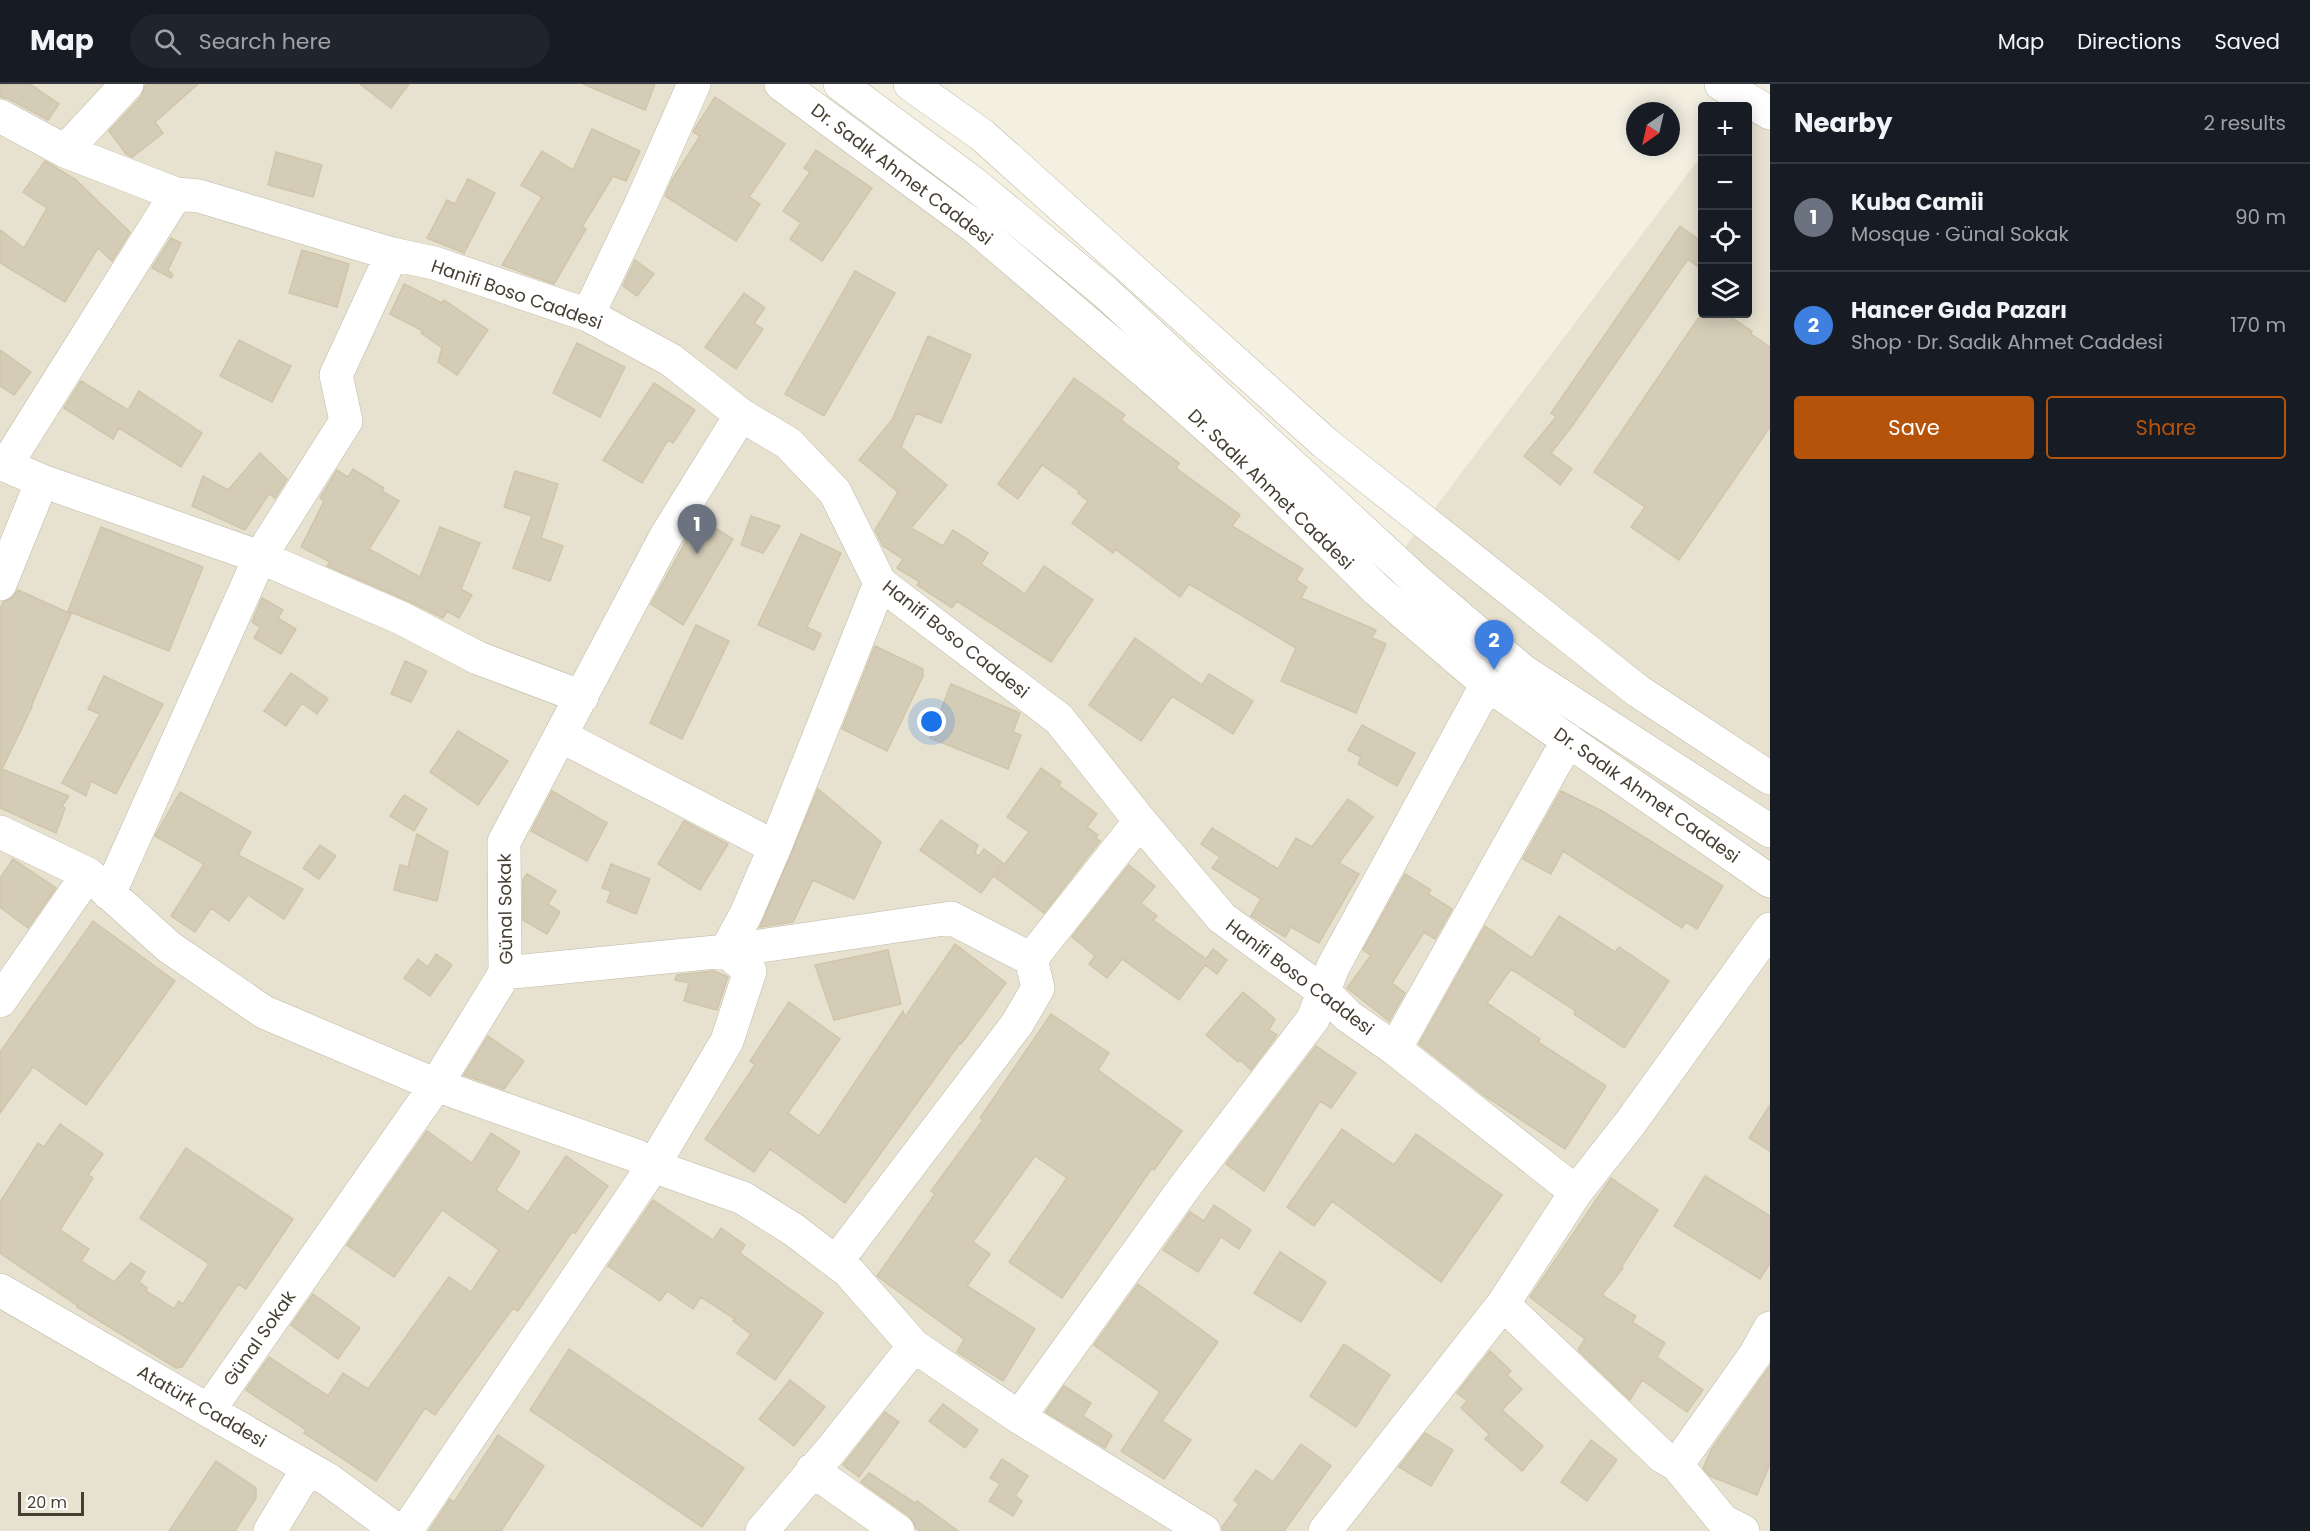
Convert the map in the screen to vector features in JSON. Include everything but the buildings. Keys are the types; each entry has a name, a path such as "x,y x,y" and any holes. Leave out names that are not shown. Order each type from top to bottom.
{"street":[{"path":"65,151 127,84"},
{"path":"588,315 641,204 694,84"},
{"name":"Dr. Sadık Ahmet Caddesi","path":"782,84 975,227 1158,381 1246,461 1377,590 1487,684 1770,881"},
{"name":"Dr. Sadık Ahmet Caddesi","path":"840,84 973,183 1105,292 1418,582 1523,671 1770,831"},
{"path":"910,84 982,135 1325,443 1638,691 1770,778"},
{"path":"1721,84 1770,113"},
{"name":"Hanifi Boso Caddesi","path":"0,116 65,151 176,194 199,196 392,254 434,263 588,315 671,360 741,415 788,442 836,492 880,583 1059,719 1140,821 1222,918 1324,992 1348,1016 1395,1049 1576,1192"},
{"path":"176,194 3,464 42,481 260,557 401,618 478,658 582,697"},
{"path":"0,1001 99,884 260,557 346,421 336,375 392,254"},
{"name":"Günal Sokak","path":"209,1410 436,1084 505,973 504,842 666,536 741,415"},
{"path":"0,584 42,481"},
{"path":"726,951 747,914 880,583"},
{"path":"1019,1417 1184,1188 1313,1019 1333,967 1487,684"},
{"path":"561,736 774,847"},
{"path":"1395,1049 1568,740"},
{"path":"1031,959 1140,821"},
{"path":"0,832 99,884 169,947 264,1011 436,1084 637,1155 653,1166 743,1198 794,1230 849,1272 914,1346 1019,1417 1204,1531"},
{"path":"505,973 726,951 951,918 1031,959 1038,988 1017,1024 836,1262"},
{"path":"1324,1531 1503,1304 1576,1192 1631,1122 1770,929"},
{"path":"406,1531 653,1166 727,1041 750,971 726,951"},
{"name":"Atatürk Caddesi","path":"0,1290 329,1480 398,1531"},
{"path":"1503,1304 1663,1457 1677,1465 1726,1528"},
{"path":"1677,1465 1755,1355 1770,1328"},
{"path":"762,1531 831,1450 914,1346"},
{"path":"270,1531 308,1468"},
{"path":"812,1470 898,1531"}],"shaded area":[{"path":"0,84 808,84 1078,286 1375,587 1698,160 1698,318 1752,318 1752,107 1770,114 1770,1531 0,1531"}],"place":[{"name":"Kuba Camii","path":"697,554"},
{"name":"Hancer Gıda Pazarı","path":"1494,670"}]}
